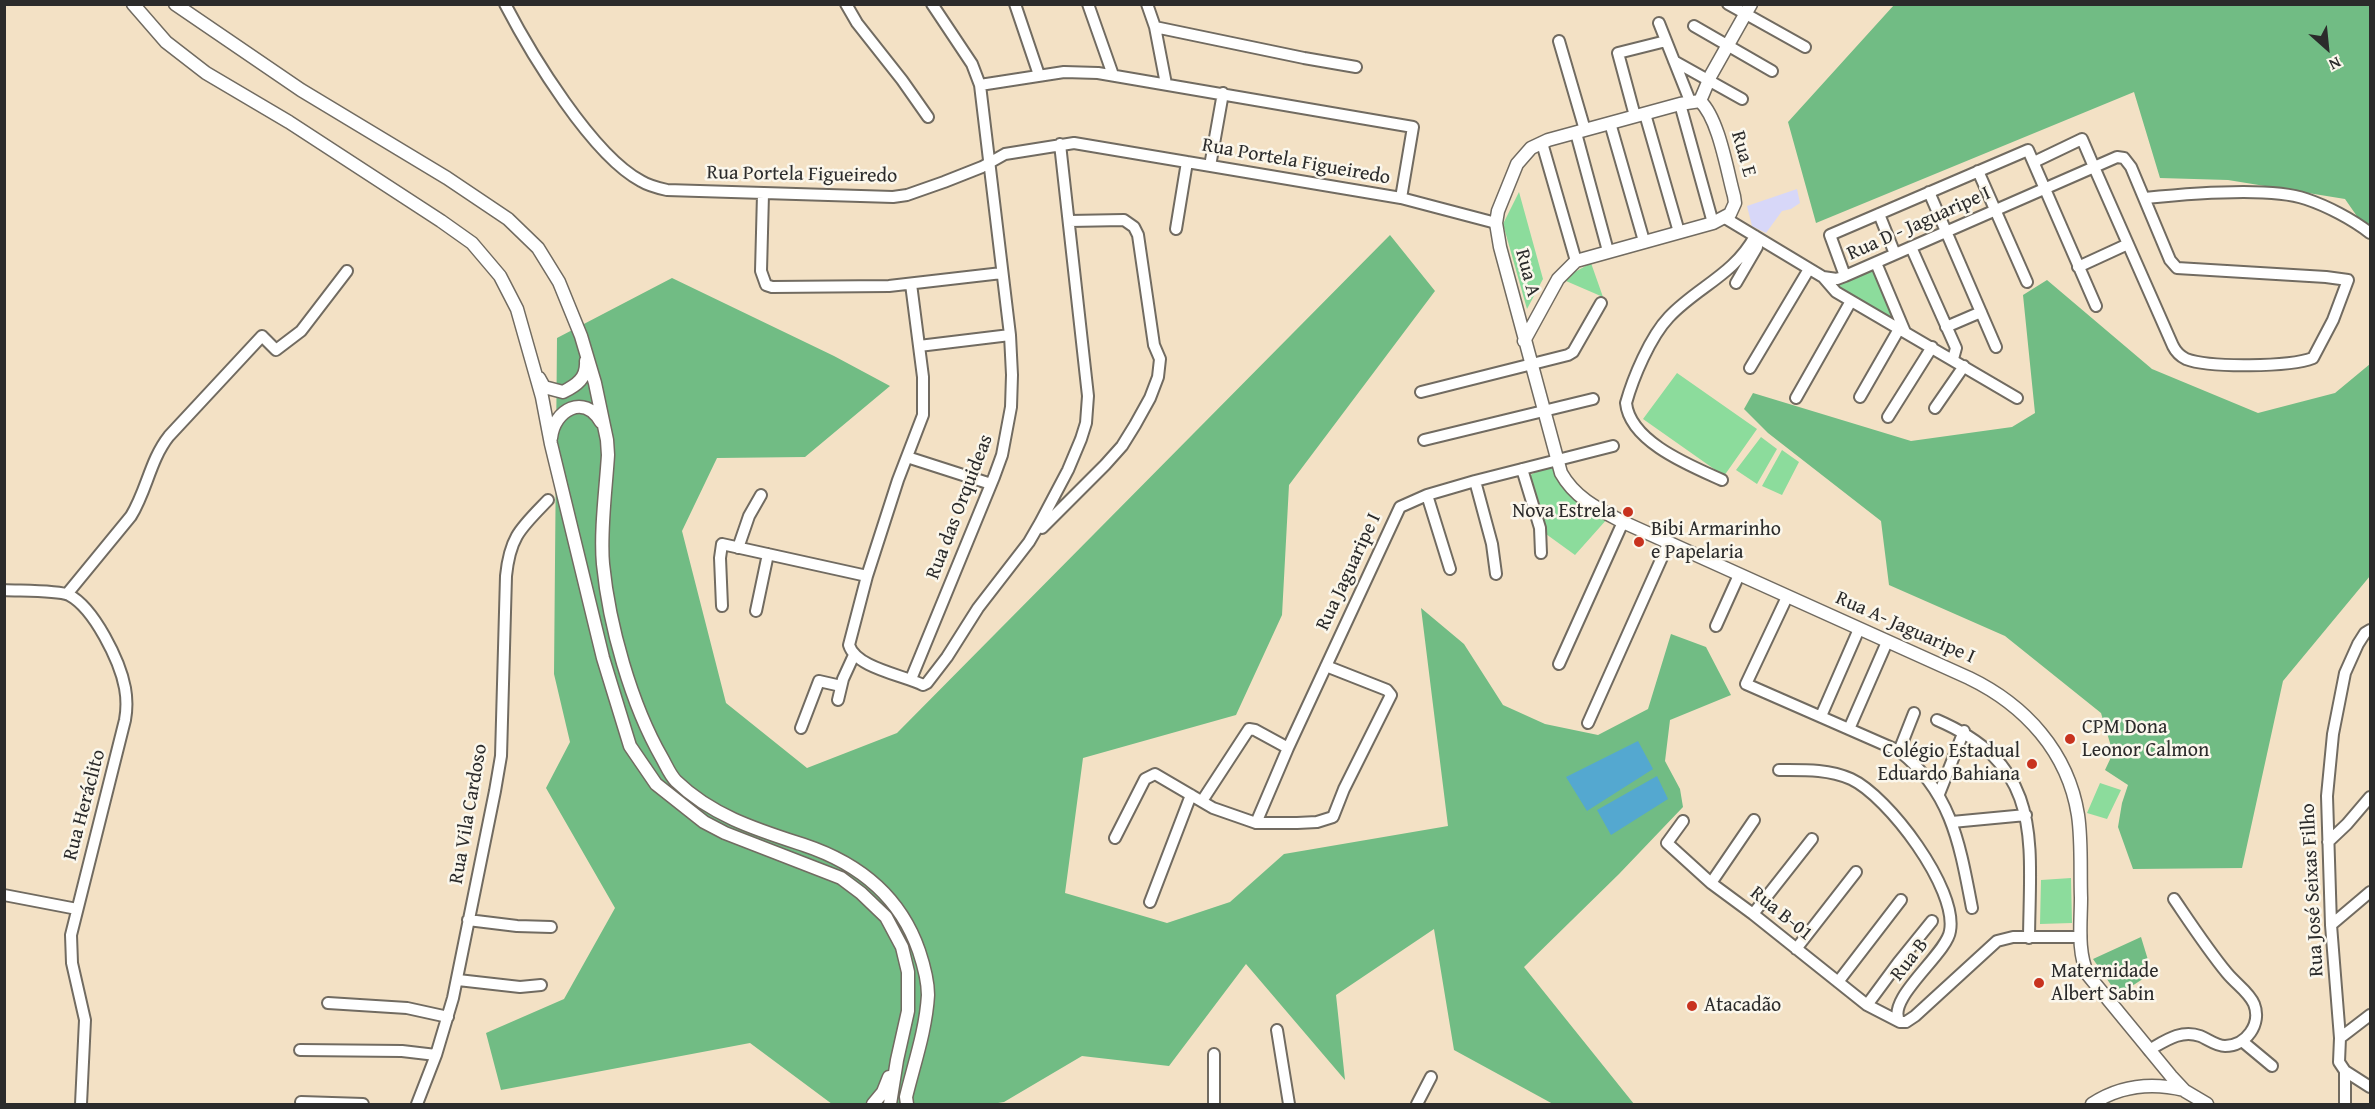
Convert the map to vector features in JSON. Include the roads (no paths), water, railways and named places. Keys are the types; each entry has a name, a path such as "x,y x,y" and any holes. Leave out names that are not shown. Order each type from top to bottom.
{"main road":[{"path":"133,4 166,42 206,73 289,122 472,243 500,276 513,301 542,397 551,444 603,658 630,746 657,784 704,822 724,833 841,878 886,917 902,947 908,972 908,1011 890,1104"},
{"path":"176,4 302,90 447,178 508,219 538,248 559,282 586,351 607,440 603,562 611,611 630,684 646,731 674,779 696,798 723,815 759,831 840,859 886,894 904,915 926,969 928,994 925,1021 906,1104"},
{"path":"1690,102 1709,80 1749,9"},
{"name":"Rua A","path":"1524,341 1500,248 1496,223 1498,211 1517,164 1531,148 1542,143 1690,102"},
{"name":"Rua E","path":"1690,102 1712,120 1734,196 1733,209 1719,220"},
{"path":"1576,261 1719,220"},
{"name":"Rua A","path":"1524,341 1558,279 1576,261"},
{"name":"Rua A- Jaguaripe I","path":"1524,341 1556,460 1573,492 1593,507 1668,544 1969,678 2001,695 2032,722 2056,753 2070,785 2078,817 2082,956 2088,975 2185,1091"},
{"path":"532,366 544,387 563,392 574,387 583,378 586,351"},
{"path":"551,444 553,426 561,415 579,406 586,407 596,414 607,440"},
{"path":"873,1104 883,1092 897,1060"},
{"path":"2092,1104 2126,1088 2142,1085 2157,1085 2185,1091 2206,1104"}],"street":[{"name":"Rua Portela Figueiredo","path":"505,4 532,52 580,122 612,158 639,180 652,187 667,190 763,194 900,196 923,190 1005,154 1074,143 1401,198 1496,223"},
{"path":"846,4 928,117"},
{"name":"Rua das Orquideas","path":"911,680 1002,455 1011,407 1012,375 1010,335 980,85 972,64 932,4"},
{"path":"1015,4 1039,75"},
{"path":"1089,4 1113,75"},
{"path":"1148,4 1166,84"},
{"path":"1728,4 1749,9 1805,47"},
{"path":"1659,23 1690,102 1719,220 1758,238 1823,277 1836,292 2018,398"},
{"path":"1694,26 1772,71"},
{"path":"1155,27 1356,67"},
{"path":"1666,40 1618,53 1679,232"},
{"path":"1560,41 1608,251"},
{"path":"1674,61 1742,99"},
{"path":"980,85 1039,75 1081,71 1413,127 1401,198"},
{"path":"1210,166 1222,93"},
{"path":"1610,123 1644,241"},
{"path":"2034,162 2082,140 2177,353 2187,359 2203,363 2289,364 2313,358 2333,320 2348,280 2177,268 2170,260 2145,198 2232,193 2288,195 2323,207 2354,222 2370,233"},
{"path":"1542,143 1576,261"},
{"path":"1029,542 1068,471 1081,439 1088,408 1060,144"},
{"path":"1845,276 1830,235 2028,150 2096,306"},
{"name":"Rua D - Jaguaripe I","path":"1823,277 1837,279 1845,276 2117,157 2124,158 2131,166 2145,198"},
{"path":"1176,229 1187,162"},
{"path":"1978,171 2027,282"},
{"path":"1929,192 1996,347"},
{"path":"763,194 760,271 766,285 772,288 910,284 1002,273"},
{"path":"1879,213 1895,254"},
{"path":"910,284 924,377 924,415 907,457 867,576 849,645 854,655 884,671 922,685 927,684 978,608 1029,542 1122,446 1150,398 1160,358 1154,345 1138,235 1134,227 1124,220 1069,221"},
{"path":"1736,283 1758,238"},
{"path":"1722,480 1684,464 1665,452 1635,426 1627,412 1626,403 1634,380 1668,317 1736,264 1758,238"},
{"path":"2078,267 2128,244"},
{"path":"1911,247 1956,348 1953,359"},
{"path":"1875,263 1902,330"},
{"path":"1750,368 1809,269"},
{"path":"4,590 67,594 131,516 139,503 164,442 262,336 276,350 289,341 314,316 347,271"},
{"path":"1796,398 1851,300"},
{"path":"1421,392 1568,355 1573,352 1600,303"},
{"path":"1946,327 1981,312"},
{"path":"1860,397 1902,330"},
{"path":"919,346 1010,335"},
{"path":"1888,417 1932,347"},
{"path":"1935,408 1964,366"},
{"path":"1424,440 1593,399"},
{"name":"Rua Jaguaripe I","path":"1256,823 1288,748 1400,507 1427,495 1475,481 1613,446"},
{"path":"907,457 991,484"},
{"path":"1522,469 1540,528 1540,553"},
{"path":"1475,481 1492,544 1496,574"},
{"path":"738,548 749,516 761,495"},
{"path":"1427,495 1450,569"},
{"name":"Rua Vila Cardoso","path":"417,1104 436,1055 458,980 501,756 508,561 516,535 548,500"},
{"path":"1559,664 1623,522"},
{"path":"722,606 720,558 722,544 867,576"},
{"path":"1588,723 1668,544"},
{"path":"756,611 768,554"},
{"path":"1716,626 1739,575"},
{"name":"Rua Heráclito","path":"67,594 80,603 107,643 124,685 127,706 77,909 70,950 85,1020 81,1104"},
{"path":"1788,597 1746,684 1899,751 1910,759 1939,794 1952,822 1972,908"},
{"path":"1821,716 1859,629"},
{"name":"Rua José Seixas Filho","path":"2345,1104 2345,1071 2339,1062 2340,1038 2331,926 2328,768 2346,673 2358,644 2365,633 2370,630"},
{"path":"1849,729 1887,642"},
{"path":"838,700 854,655"},
{"path":"1115,838 1145,779 1150,775 1160,776 1213,808 1256,823 1297,824 1332,818 1344,789 1390,702 1391,695 1387,690 1326,666"},
{"path":"801,728 819,681 842,686"},
{"path":"1899,751 1914,713"},
{"path":"1937,720 1964,731 1988,750 2003,765 2023,800 2029,836 2029,938"},
{"path":"1202,801 1249,729 1288,748"},
{"path":"1939,794 1964,731"},
{"name":"Rua B","path":"1779,770 1827,771 1852,779 1875,795 1919,848 1936,878 1952,919 1948,940 1926,965 1901,1001 1897,1011 1897,1018 1900,1022 1906,1022 1915,1016 1997,940 2005,937 2081,936"},
{"path":"1150,902 1191,795"},
{"path":"2328,842 2342,830 2370,797"},
{"path":"1952,822 2026,815"},
{"name":"Rua B-01","path":"1683,820 1667,843 1711,883 1867,1005 1900,1022"},
{"path":"1711,883 1754,820"},
{"path":"1753,914 1812,839"},
{"path":"1796,949 1856,872"},
{"path":"2331,926 2370,892"},
{"path":"4,895 77,909"},
{"path":"2149,1050 2179,1034 2188,1033 2224,1046 2242,1041 2256,1022 2255,1005 2250,997 2227,973 2174,899"},
{"path":"1838,982 1901,900"},
{"path":"468,920 517,926 551,927"},
{"path":"1867,1005 1932,921"},
{"path":"458,980 520,987 541,985"},
{"path":"328,1003 406,1008 448,1017"},
{"path":"2340,1038 2370,1015"},
{"path":"1277,1030 1289,1104"},
{"path":"2242,1041 2272,1066"},
{"path":"300,1050 402,1051 436,1055"},
{"path":"1214,1054 1214,1104"},
{"path":"2345,1071 2370,1087"},
{"path":"1417,1104 1431,1077"},
{"path":"301,1102 363,1104"}],"water":[{"path":"1638,741 1653,769 1587,811 1566,777"},
{"path":"1657,776 1668,799 1611,835 1597,810"}],"place":[{"name":"Nova Estrela","path":"1628,512"},
{"name":"Bibi Armarinho e Papelaria","path":"1639,542"},
{"name":"CPM Dona Leonor Calmon","path":"2070,739"},
{"name":"Colégio Estadual Eduardo Bahiana","path":"2032,764"},
{"name":"Maternidade Albert Sabin","path":"2039,983"},
{"name":"Atacadão","path":"1692,1006"}]}
